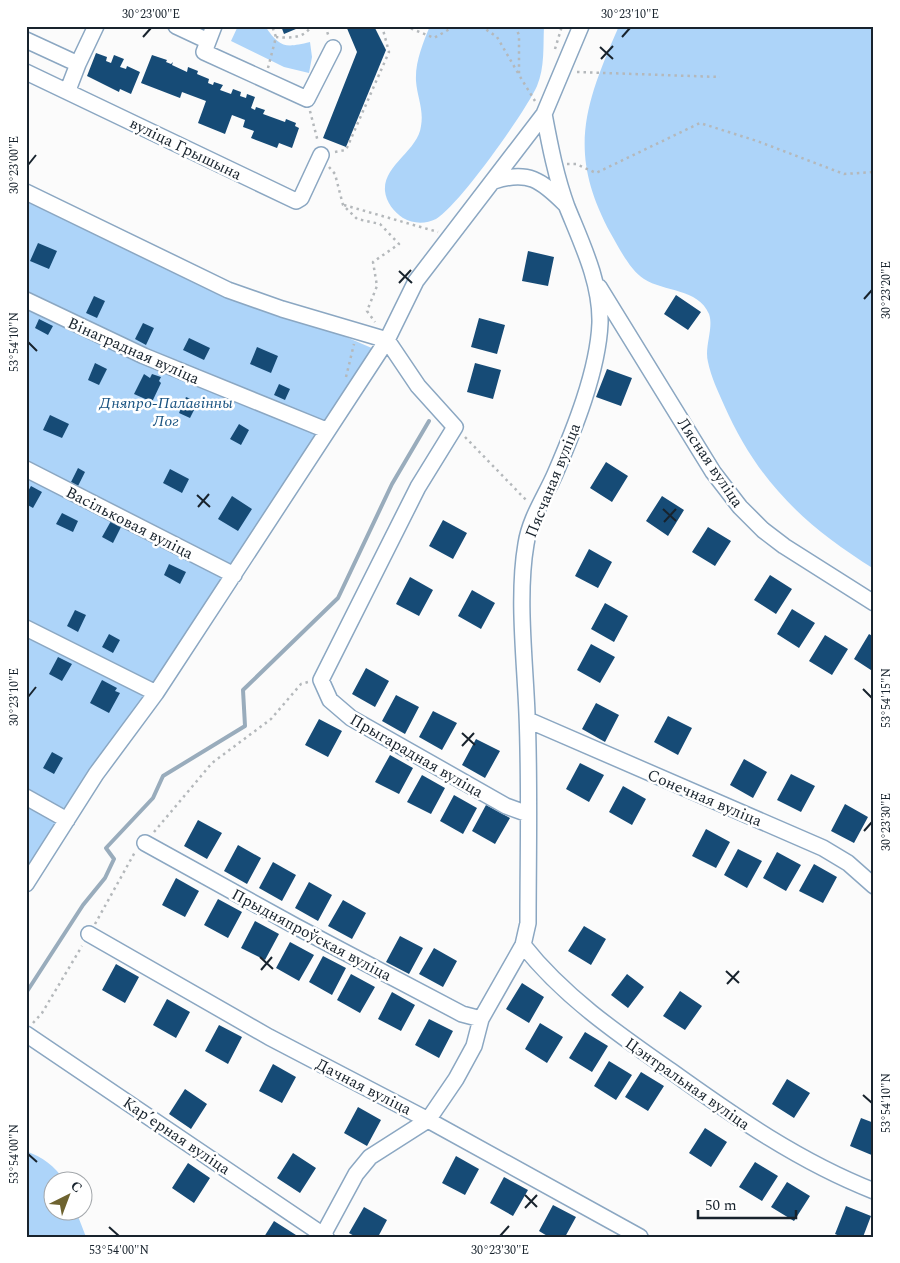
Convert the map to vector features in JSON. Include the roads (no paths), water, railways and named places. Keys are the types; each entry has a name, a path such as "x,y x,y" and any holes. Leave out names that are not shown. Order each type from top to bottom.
{"street":[{"path":"68,90 96,26"},
{"path":"176,26 211,33 204,52 308,99 333,48"},
{"path":"26,884 96,774 156,694 326,430 388,340 416,281 544,114 581,26"},
{"path":"26,40 78,64"},
{"name":"вуліца Грышына","path":"26,72 68,90 296,201 301,198 321,154"},
{"name":"Пясчаная вуліца","path":"428,1120 456,1079 474,1046 481,1019 523,945 528,923 528,720 523,566 527,540 536,510 565,450 594,361 600,322 599,304 593,278 553,164 544,114"},
{"path":"494,181 511,175 526,175 548,187 567,207"},
{"path":"26,192 228,290 388,340"},
{"name":"Лясная вуліца","path":"593,278 714,472 740,507 763,530 784,546 874,603"},
{"name":"Вінаградная вуліца","path":"26,300 144,356 274,411 326,430"},
{"name":"Прыгарадная вуліца","path":"388,340 418,386 455,427 418,488 321,680 330,700 350,718 506,806 528,814"},
{"name":"Васільковая вуліца","path":"26,470 234,574"},
{"path":"26,628 156,694"},
{"name":"Сонечная вуліца","path":"528,720 823,848 848,863 874,886"},
{"path":"26,797 67,820"},
{"name":"Прыдняпроўская вуліца","path":"145,843 297,927 453,1009 481,1019"},
{"name":"Дачная вуліца","path":"89,934 269,1037 428,1120 640,1237"},
{"name":"Цэнтральная вуліца","path":"523,945 542,969 627,1040 738,1119 811,1162 874,1191"},
{"name":"Карʼерная вуліца","path":"26,1034 324,1236"},
{"path":"324,1236 356,1174 370,1158 428,1120"}],"waterway":[{"path":"26,993 83,905 105,878 114,859 106,848 153,798 163,776 245,726 243,690 338,598 392,484 429,421"}],"park label":[{"name":"Дняпро-Палавінны Лог","path":"166,411"}]}
